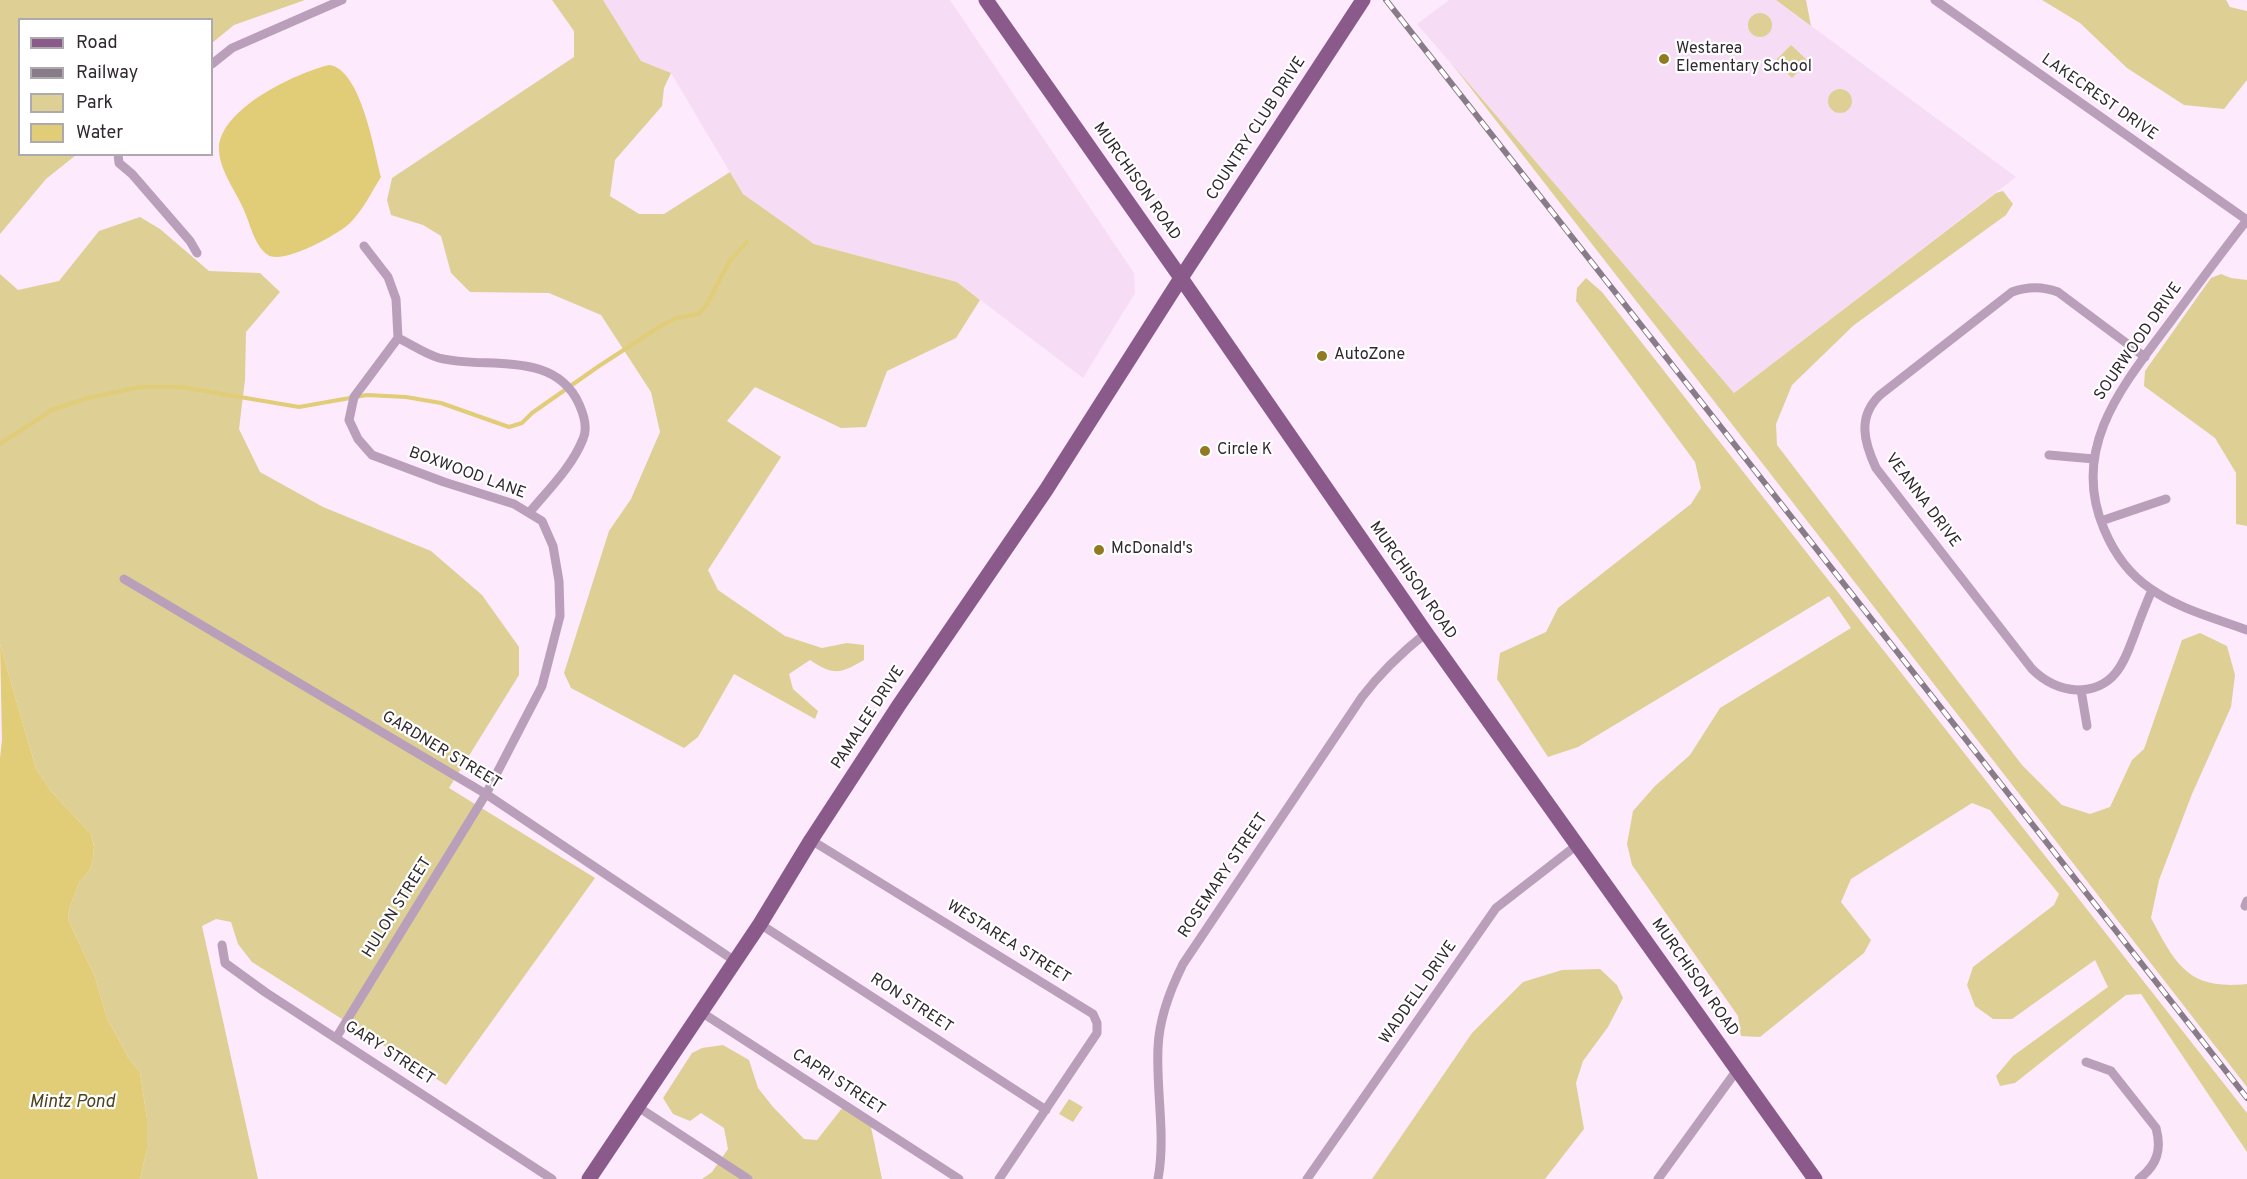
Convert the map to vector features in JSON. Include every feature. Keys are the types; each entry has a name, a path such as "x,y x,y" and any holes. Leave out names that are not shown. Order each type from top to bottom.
{"main road":[{"name":"MURCHISON ROAD","path":"986,0 1426,633 1815,1179"},
{"name":"COUNTRY CLUB DRIVE","path":"1181,278 1363,0"},
{"name":"PAMALEE DRIVE","path":"589,1179 760,924 811,840 899,705 1041,496 1181,278"}],"street":[{"path":"213,63 232,48 342,0"},
{"name":"LAKECREST DRIVE","path":"1935,0 2247,219"},
{"path":"118,156 119,163 132,174 190,241 197,253"},
{"name":"SOURWOOD DRIVE","path":"2247,219 2145,357 2108,413 2099,436 2094,459 2093,491 2101,521 2114,549 2128,569 2152,590 2181,605 2247,630"},
{"path":"364,246 388,277 396,299 398,338 436,357 461,362 533,366 553,374 575,395 585,417 585,437 573,459 529,513"},
{"name":"VEANNA DRIVE","path":"2081,690 2066,689 2051,684 2032,669 1876,468 1864,438 1864,422 1869,407 1880,395 2012,292 2027,287 2043,287 2058,292 2145,357"},
{"name":"BOXWOOD LANE","path":"398,338 354,397 349,420 358,439 372,455 444,482 514,504 542,521 553,546 559,581 560,616 542,686 486,794"},
{"path":"2049,455 2094,459"},
{"path":"2101,521 2166,499"},
{"name":"GARDNER STREET","path":"124,579 486,794 735,961"},
{"path":"2087,726 2081,690 2103,684 2121,668 2132,646 2152,590"},
{"name":"ROSEMARY STREET","path":"1158,1179 1161,1144 1158,1048 1164,1008 1179,971 1362,697 1381,672 1398,655 1426,633"},
{"name":"HULON STREET","path":"336,1038 486,794"},
{"name":"WESTAREA STREET","path":"811,840 1093,1014 1097,1023 1097,1033 1046,1110"},
{"name":"WADDELL DRIVE","path":"1306,1179 1496,908 1577,844"},
{"name":"RON STREET","path":"760,924 1046,1110"},
{"name":"GARY STREET","path":"222,945 225,963 265,992 552,1179"},
{"name":"CAPRI STREET","path":"701,1012 959,1179"},
{"path":"2086,1062 2111,1071 2156,1128 2159,1151 2155,1164 2139,1179"},
{"path":"1658,1179 1737,1070"},
{"path":"638,1107 748,1179"},
{"path":"999,1179 1046,1110"}],"shaded area":[{"path":"603,0 950,0 1134,273 1135,293 1083,378 957,282 814,244 743,194 671,73 641,61"},
{"path":"1449,0 1776,0 2016,177 1734,393 1417,24"}],"green space":[{"path":"0,0 305,0 234,25 213,42 213,18 18,18 18,156 75,156 46,179 0,234"},
{"path":"552,0 603,0 641,61 671,73 664,88 662,106 615,160 610,196 639,214 664,214 730,172 743,194 814,244 957,282 980,300 956,338 887,371 866,427 841,428 755,387 727,421 781,457 708,570 718,590 785,636 822,648 847,643 864,645 864,660 849,668 831,671 810,660 789,674 793,689 818,711 815,719 734,674 698,737 684,748 571,688 564,673 609,531 631,499 660,432 651,392 601,315 549,293 470,292 451,273 441,236 423,225 391,215 387,200 392,178 574,57 574,31"},
{"path":"1776,0 1806,0 1811,26"},
{"path":"2042,0 2226,0 2230,7 2247,11 2247,80 2224,109 2184,105 2127,68 2080,23"},
{"path":"1760,13 1765,14 1771,20 1771,30 1765,36 1760,37 1755,36 1749,30 1748,25 1749,20 1755,14"},
{"path":"1791,45 1808,61 1792,78 1775,61"},
{"path":"1452,64 1734,393 1996,193 2003,191 2013,204 2006,215 1854,325 1792,385 1776,424 1777,445 2022,765 2062,805 2090,814 2110,807 2132,760 2144,749 2182,640 2200,633 2227,646 2235,675 2231,707 2192,794 2159,880 2151,918 2168,949 2186,971 2211,983 2247,984 2247,1087"},
{"path":"1840,89 1845,90 1851,96 1851,106 1845,112 1840,113 1835,112 1829,106 1828,101 1829,96 1835,90"},
{"path":"140,217 160,229 209,271 260,273 280,292 246,332 245,380 239,429 260,472 323,507 431,551 482,595 519,647 519,675 449,788 595,878 446,1085 252,962 238,944 231,922 216,919 202,926 258,1179 140,1179 147,1149 147,1119 140,1072 128,1057 107,1018 95,977 68,919 69,909 80,881 90,870 94,846 91,834 51,791 36,769 0,644 0,274 18,290 59,281 99,231"},
{"path":"2221,274 2247,280 2247,526 2236,524 2236,473 2215,438 2144,386 2145,371 2211,278"},
{"path":"1586,278 1602,292 2247,1113 2247,1152 2141,994 2126,995 2015,1083 2000,1086 1996,1076 2013,1056 2108,987 2095,960 2012,1019 1993,1019 1975,1006 1967,985 1973,967 2054,905 2059,894 1990,810 1972,803 1851,879 1841,902 1871,940 1864,953 1760,1037 1741,1036 1738,1016 1632,865 1627,844 1633,811 1655,786 1690,755 1720,708 1851,628 1829,596 1578,747 1548,757 1497,679 1500,653 1546,632 1558,608 1691,504 1701,488 1695,462 1576,301 1577,288"},
{"path":"1600,969 1617,985 1623,998 1608,1027 1583,1061 1576,1083 1584,1129 1545,1179 1372,1179 1472,1033 1523,982 1562,970"},
{"path":"723,1045 749,1060 758,1088 804,1139 817,1140 843,1107 871,1127 882,1179 702,1179 712,1172 728,1149 724,1128 701,1113 690,1121 673,1114 663,1098 692,1053 702,1048"},
{"path":"1069,1099 1083,1107 1073,1122 1059,1114"}],"water":[{"path":"329,65 340,70 350,80 358,95 370,131 381,177 359,213 344,228 323,241 298,252 286,256 268,255 259,246 224,172 219,149 222,134 245,107 262,95 298,76"},
{"name":"Mintz Pond","path":"0,644 36,769 51,791 91,834 94,847 90,870 80,881 69,909 68,919 95,977 107,1018 128,1057 140,1072 147,1119 147,1149 140,1179 0,1179 0,758 2,740"}],"waterway":[{"path":"0,444 52,410 88,398 140,387 181,387 299,407 367,395 406,397 441,403 509,427 522,423 532,413 599,366 659,327 677,318 699,314 707,304 729,262 747,242"}],"railway":[{"path":"1386,0 2247,1098"}],"place":[{"name":"Westarea Elementary School","path":"1664,59"},
{"name":"AutoZone","path":"1322,356"},
{"name":"Circle K","path":"1205,451"},
{"name":"McDonald's","path":"1099,550"}]}
